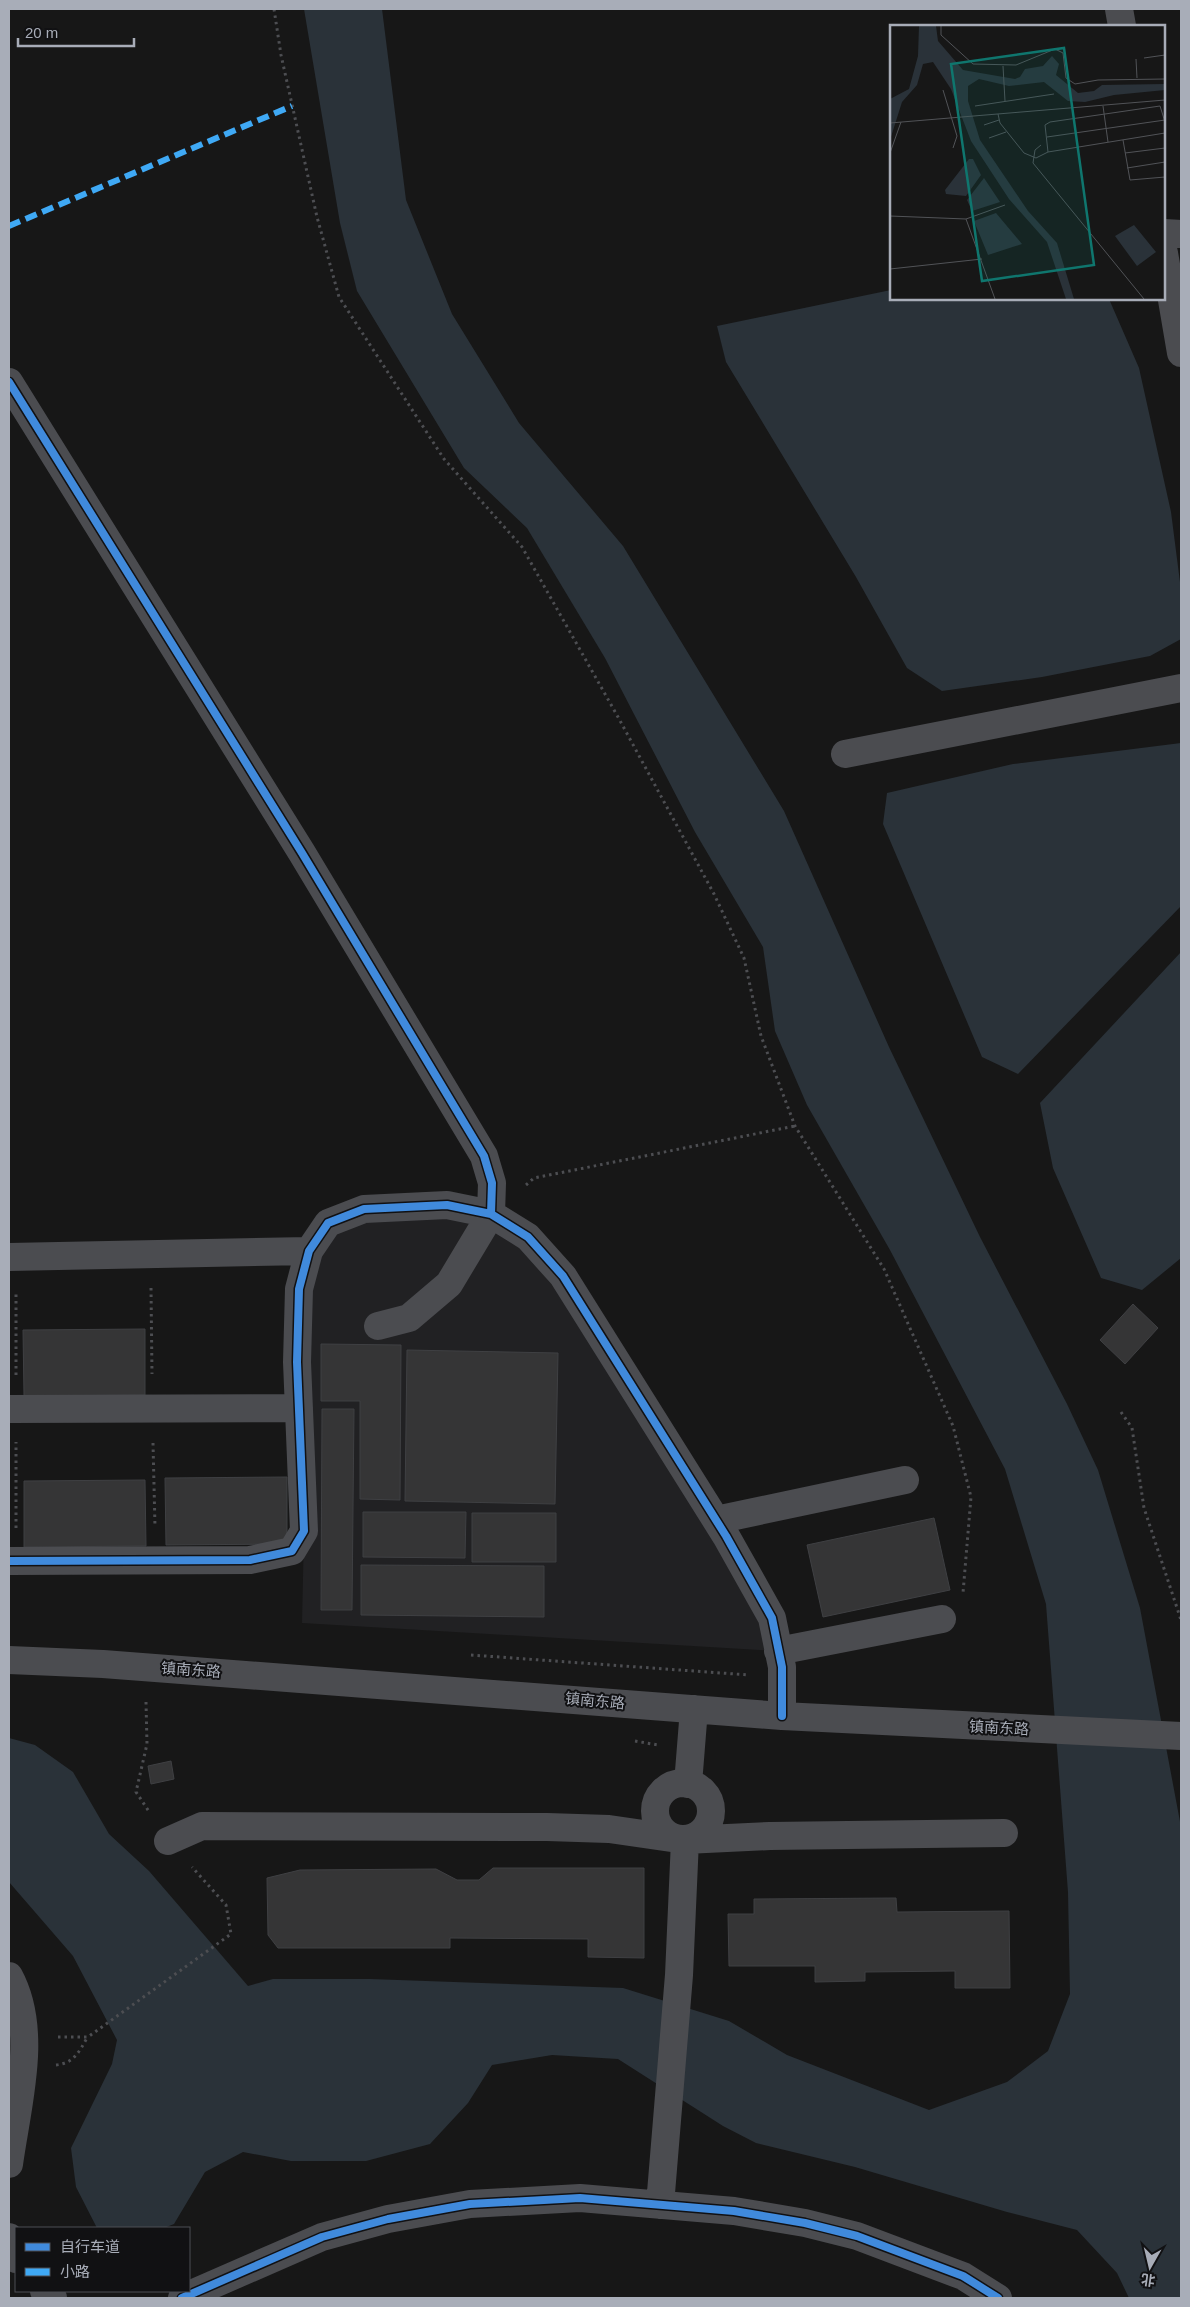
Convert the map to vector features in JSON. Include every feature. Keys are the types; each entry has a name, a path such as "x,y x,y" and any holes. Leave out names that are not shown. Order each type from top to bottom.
{"street":[{"path":"1119,9 1122,25"},
{"path":"1165,233 1181,234"},
{"path":"1165,259 1181,353"},
{"path":"9,382 302,853 484,1156 492,1183 491,1214 448,1284 408,1318 378,1326"},
{"path":"845,754 1181,688"},
{"path":"9,1561 250,1560 292,1551 304,1531 297,1362 298,1289 309,1251 328,1223 364,1209 447,1205 491,1214 528,1237 563,1276 716,1520 772,1618 782,1667 782,1716"},
{"path":"9,1257 309,1251"},
{"path":"9,1409 299,1408"},
{"path":"716,1520 905,1480"},
{"path":"778,1651 942,1619"},
{"name":"镇南东路","path":"9,1660 112,1665 782,1716 1181,1736"},
{"path":"688,1784 694,1709"},
{"path":"688,1784 696,1786 708,1797 712,1813 701,1834 685,1840 667,1835 660,1828 655,1810 662,1792 669,1787 688,1784"},
{"path":"168,1841 202,1826 547,1827 609,1829 685,1840 770,1836 1004,1833"},
{"path":"660,2205 664,2137 679,1975 685,1840"},
{"path":"9,1976 19,1994 24,2024 22,2070 9,2164"},
{"path":"182,2298 322,2237 388,2219 470,2204 580,2198 734,2211 805,2223 857,2236 962,2276 998,2298"},
{"path":"9,2238 15,2256"}],"path":[{"path":"274,9 281,55 316,217 340,297 444,459 522,547 618,717 714,894 744,958 761,1036 795,1126 884,1269 953,1426 971,1497 962,1595 942,1619"},
{"path":"491,1214 534,1178 795,1126"},
{"path":"1121,1412 1132,1428 1144,1508 1181,1620"},
{"path":"48,2066 64,2064 75,2058 88,2037 231,1934"},
{"path":"50,2037 88,2037"}],"shaded area":[{"path":"304,9 382,9 406,200 452,314 519,423 623,546 784,811 889,1047 980,1237 1067,1404 1098,1470 1140,1608 1181,1827 1181,2298 1129,2298 1117,2273 1077,2230 1007,2212 855,2167 756,2143 723,2126 618,2059 552,2055 492,2065 468,2103 430,2144 366,2161 291,2161 243,2152 205,2172 174,2224 166,2227 96,2227 76,2187 71,2148 112,2064 117,2040 73,1956 9,1882 9,1738 35,1745 73,1772 109,1834 149,1871 248,1986 273,1979 370,1979 623,1988 729,2021 787,2055 929,2110 1007,2082 1048,2051 1070,1994 1068,1892 1046,1604 1005,1469 890,1250 807,1105 775,1031 763,947 695,832 605,658 527,528 464,468 357,291 340,223"},
{"path":"890,290 890,300 1109,300 1139,368 1171,512 1181,590 1181,639 1150,656 1042,677 942,691 907,668 856,577 726,362 717,326"},
{"path":"1181,743 1181,906 1018,1074 982,1057 883,824 887,793 1013,764"},
{"path":"1181,952 1181,1258 1142,1290 1101,1278 1053,1168 1040,1103"},
{"path":"491,1214 563,1276 778,1651 302,1623 304,1531 299,1289 328,1223"}],"building":[{"path":"1133,1304 1158,1328 1125,1364 1100,1340"},
{"path":"145,1329 145,1395 24,1396 23,1330"},
{"path":"321,1344 401,1345 400,1500 360,1499 360,1401 321,1401"},
{"path":"407,1350 558,1353 555,1504 405,1501"},
{"path":"322,1409 354,1409 352,1610 321,1610"},
{"path":"287,1477 287,1544 166,1545 165,1478"},
{"path":"145,1480 146,1546 24,1547 24,1481"},
{"path":"363,1512 466,1512 465,1558 363,1557"},
{"path":"472,1513 556,1513 556,1562 472,1562"},
{"path":"934,1518 950,1590 823,1617 807,1545"},
{"path":"361,1565 544,1566 544,1617 361,1615"},
{"path":"171,1761 174,1779 151,1784 148,1766"},
{"path":"493,1868 644,1868 644,1958 588,1957 588,1939 450,1938 450,1948 278,1948 268,1935 267,1878 300,1870 436,1869 457,1880 479,1880"},
{"path":"896,1898 897,1912 1009,1911 1010,1988 955,1988 955,1971 865,1972 865,1981 815,1982 815,1966 729,1966 728,1914 754,1914 754,1899"}],"marked path":[{"path":"9,226 292,106"}],"cycle path":[{"path":"9,382 302,853 484,1156 492,1183 491,1214"},
{"path":"9,1561 250,1560 292,1551 304,1531 297,1362 299,1289 309,1251 328,1223 364,1209 447,1205 491,1214 528,1237 563,1276 726,1536 772,1618 782,1667 782,1716"},
{"path":"182,2298 322,2237 388,2219 470,2204 580,2198 734,2211 805,2223 857,2236 963,2276 998,2298"}]}
